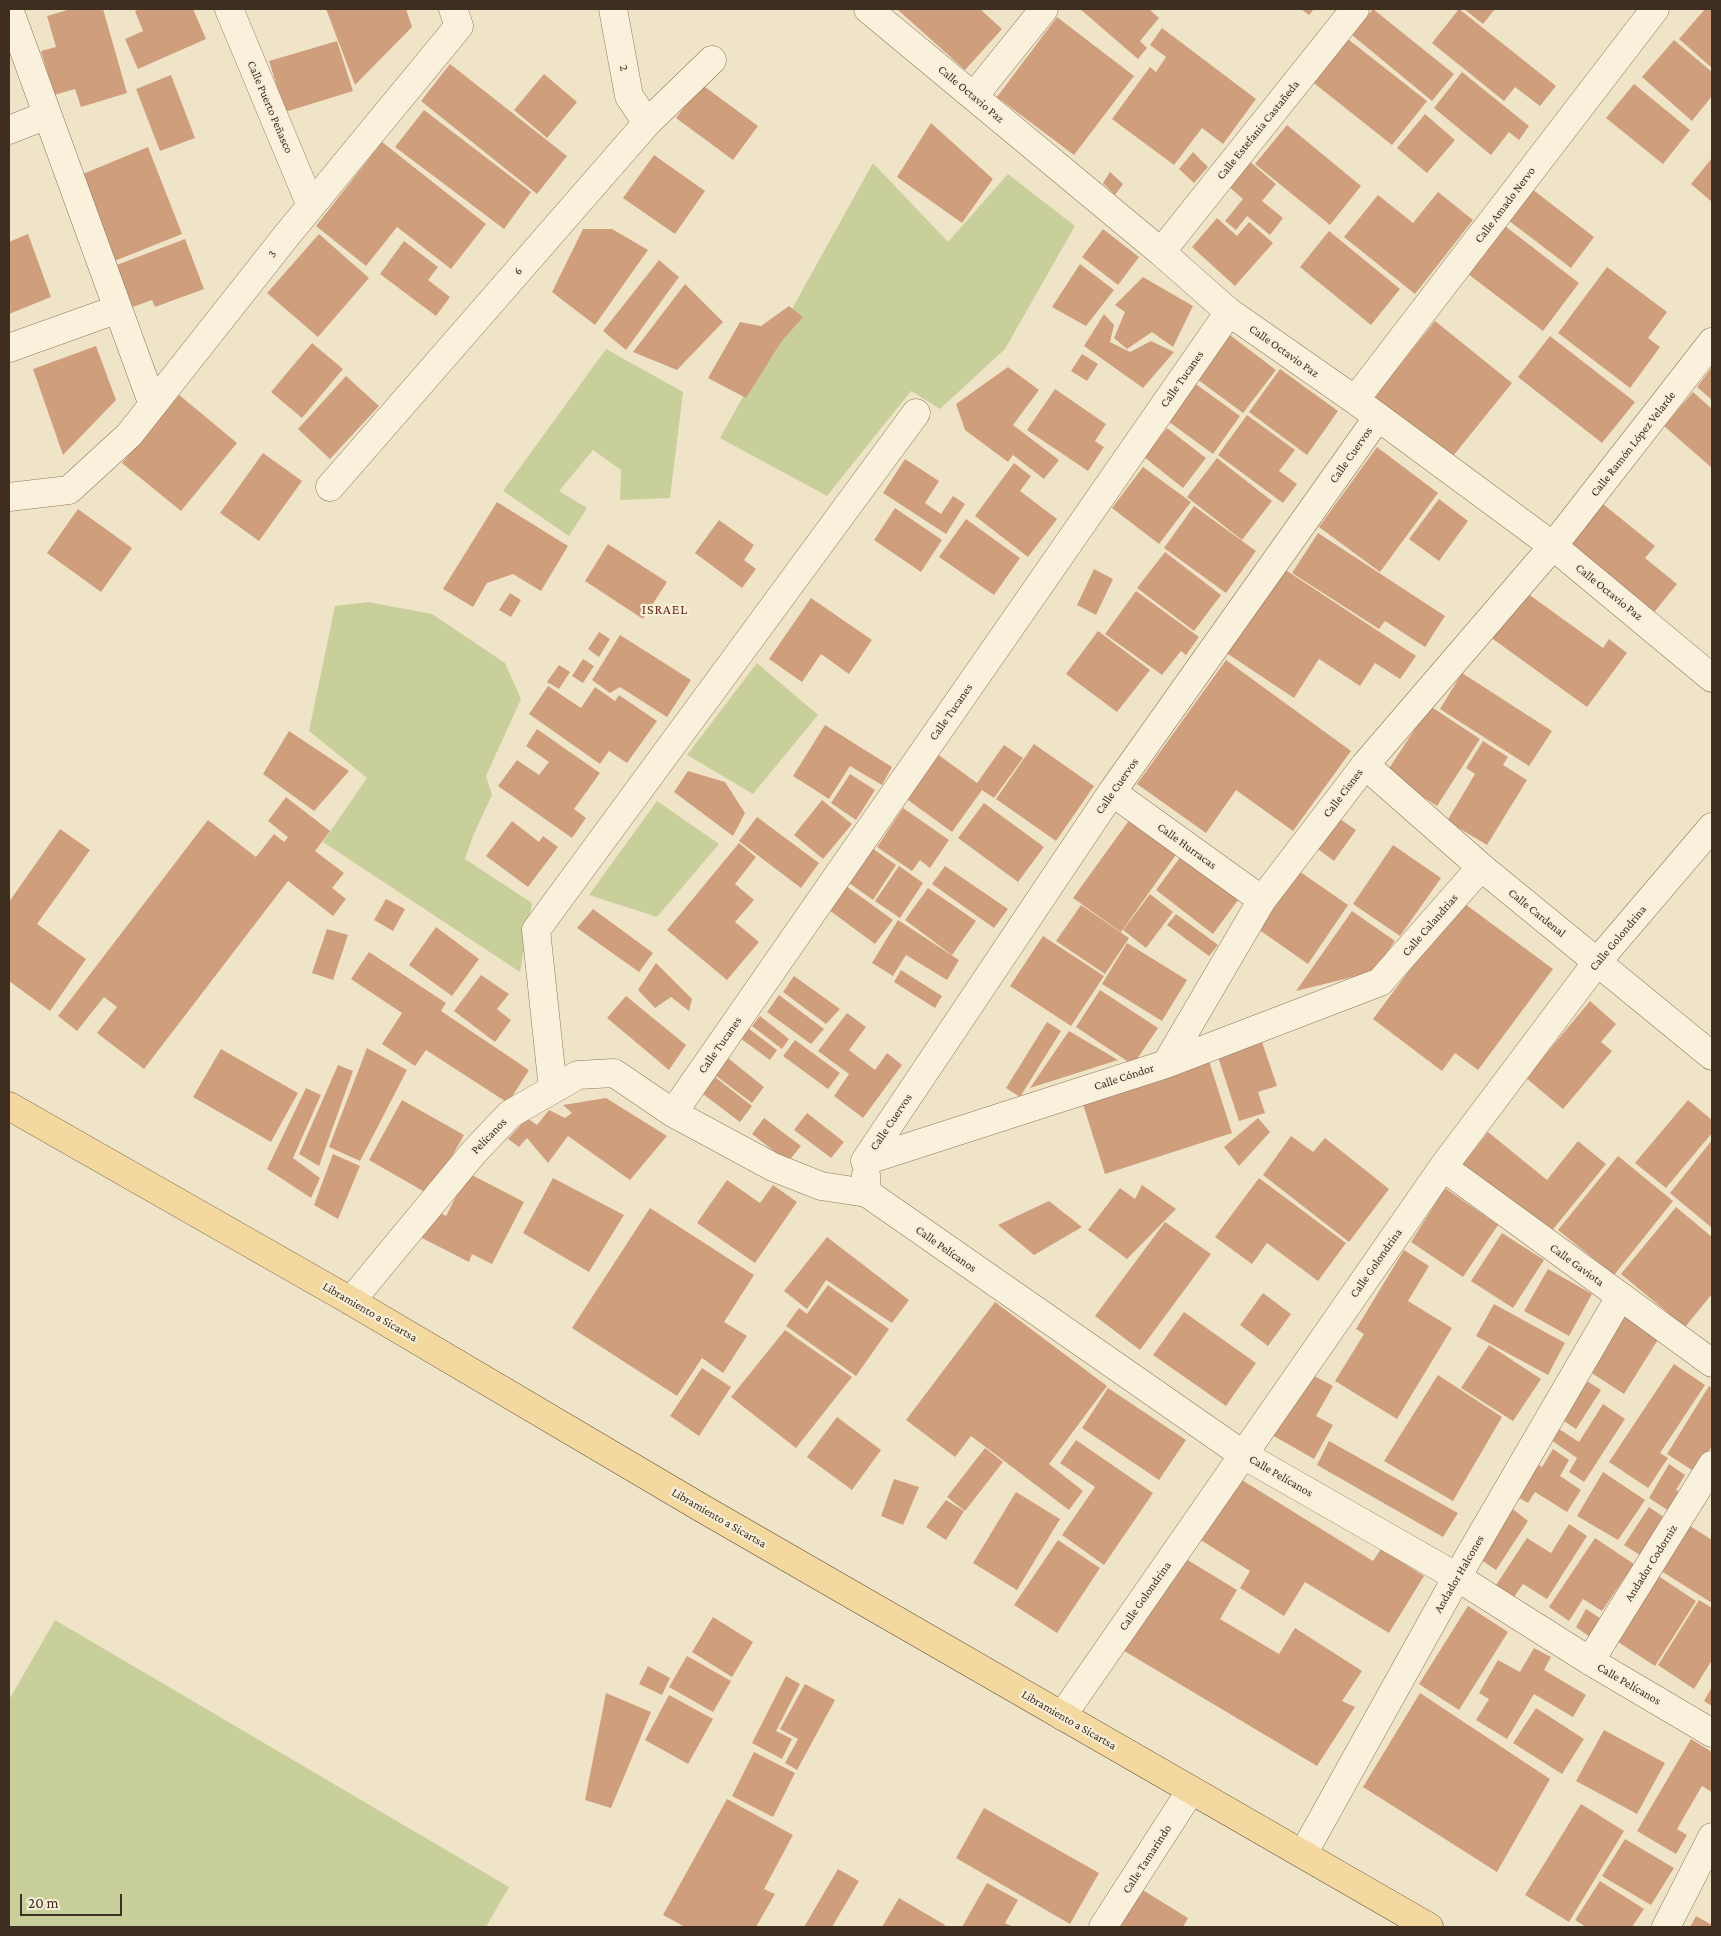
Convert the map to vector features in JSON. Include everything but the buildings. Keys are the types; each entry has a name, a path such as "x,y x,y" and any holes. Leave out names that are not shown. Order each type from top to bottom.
{"main road":[{"name":"Libramiento a Sicartsa","path":"9,1106 351,1301 705,1510 1429,1927"}],"street":[{"path":"9,9 153,405"},
{"name":"Calle Puerto Peñasco","path":"229,9 311,206"},
{"name":"3","path":"9,498 68,490 129,435 311,206 459,26 452,9"},
{"name":"2","path":"613,9 629,96 647,123"},
{"name":"Calle Octavio Paz","path":"868,9 1161,252 1229,312 1356,400 1553,546 1712,678"},
{"path":"974,96 1044,9"},
{"name":"Calle Estefania Castañeda","path":"1161,252 1355,9"},
{"name":"Calle Amado Nervo","path":"1356,400 1655,9"},
{"name":"6","path":"330,488 647,123 712,60"},
{"path":"9,130 47,115"},
{"path":"9,348 118,309"},
{"name":"Calle Tucanes","path":"673,1113 1229,312"},
{"name":"Calle Ramón López Velarde","path":"1553,546 1712,342"},
{"path":"553,1089 536,930 916,413"},
{"name":"Calle Cuervos","path":"865,1161 1112,792 1378,417"},
{"name":"Calle Cisnes","path":"1166,1064 1262,900 1365,765 1553,546"},
{"name":"Calle Cardenal","path":"1365,765 1480,867 1712,1056"},
{"name":"Calle Hurracas","path":"1112,792 1262,900"},
{"name":"Calle Golondrina","path":"1062,1716 1443,1167 1596,962 1712,827"},
{"name":"Calle Calandrias","path":"1380,982 1480,867"},
{"name":"Calle Cóndor","path":"865,1161 1166,1064 1380,982"},
{"name":"Pelícanos","path":"351,1301 474,1152 510,1114 578,1075 614,1073 673,1113"},
{"name":"Calle Pelícanos","path":"673,1113 773,1167 821,1186 867,1194 1242,1454 1457,1577 1590,1661 1712,1732"},
{"path":"865,1161 867,1194"},
{"name":"Calle Gaviota","path":"1443,1167 1712,1363"},
{"name":"Andador Halcones","path":"1303,1854 1457,1577 1620,1296"},
{"name":"Andador Codorniz","path":"1590,1661 1712,1465"},
{"name":"Calle Tamarindo","path":"1103,1927 1191,1790"},
{"path":"1666,1927 1712,1837"}],"green space":[{"path":"873,163 948,242 1008,174 1075,226 1005,349 940,409 911,391 827,496 720,438"},
{"path":"606,349 683,392 670,498 620,500 621,470 593,450 559,491 587,508 569,536 503,491"},
{"path":"368,602 432,614 505,663 521,699 486,776 492,795 473,836 465,859 532,903 520,972 323,842 367,778 309,731 335,606"},
{"path":"757,663 818,715 753,794 687,755"},
{"path":"657,801 719,844 657,917 589,895"},
{"path":"55,1620 509,1887 486,1927 9,1927 9,1700"}],"district":[{"name":"ISRAEL","path":"665,610"}]}
